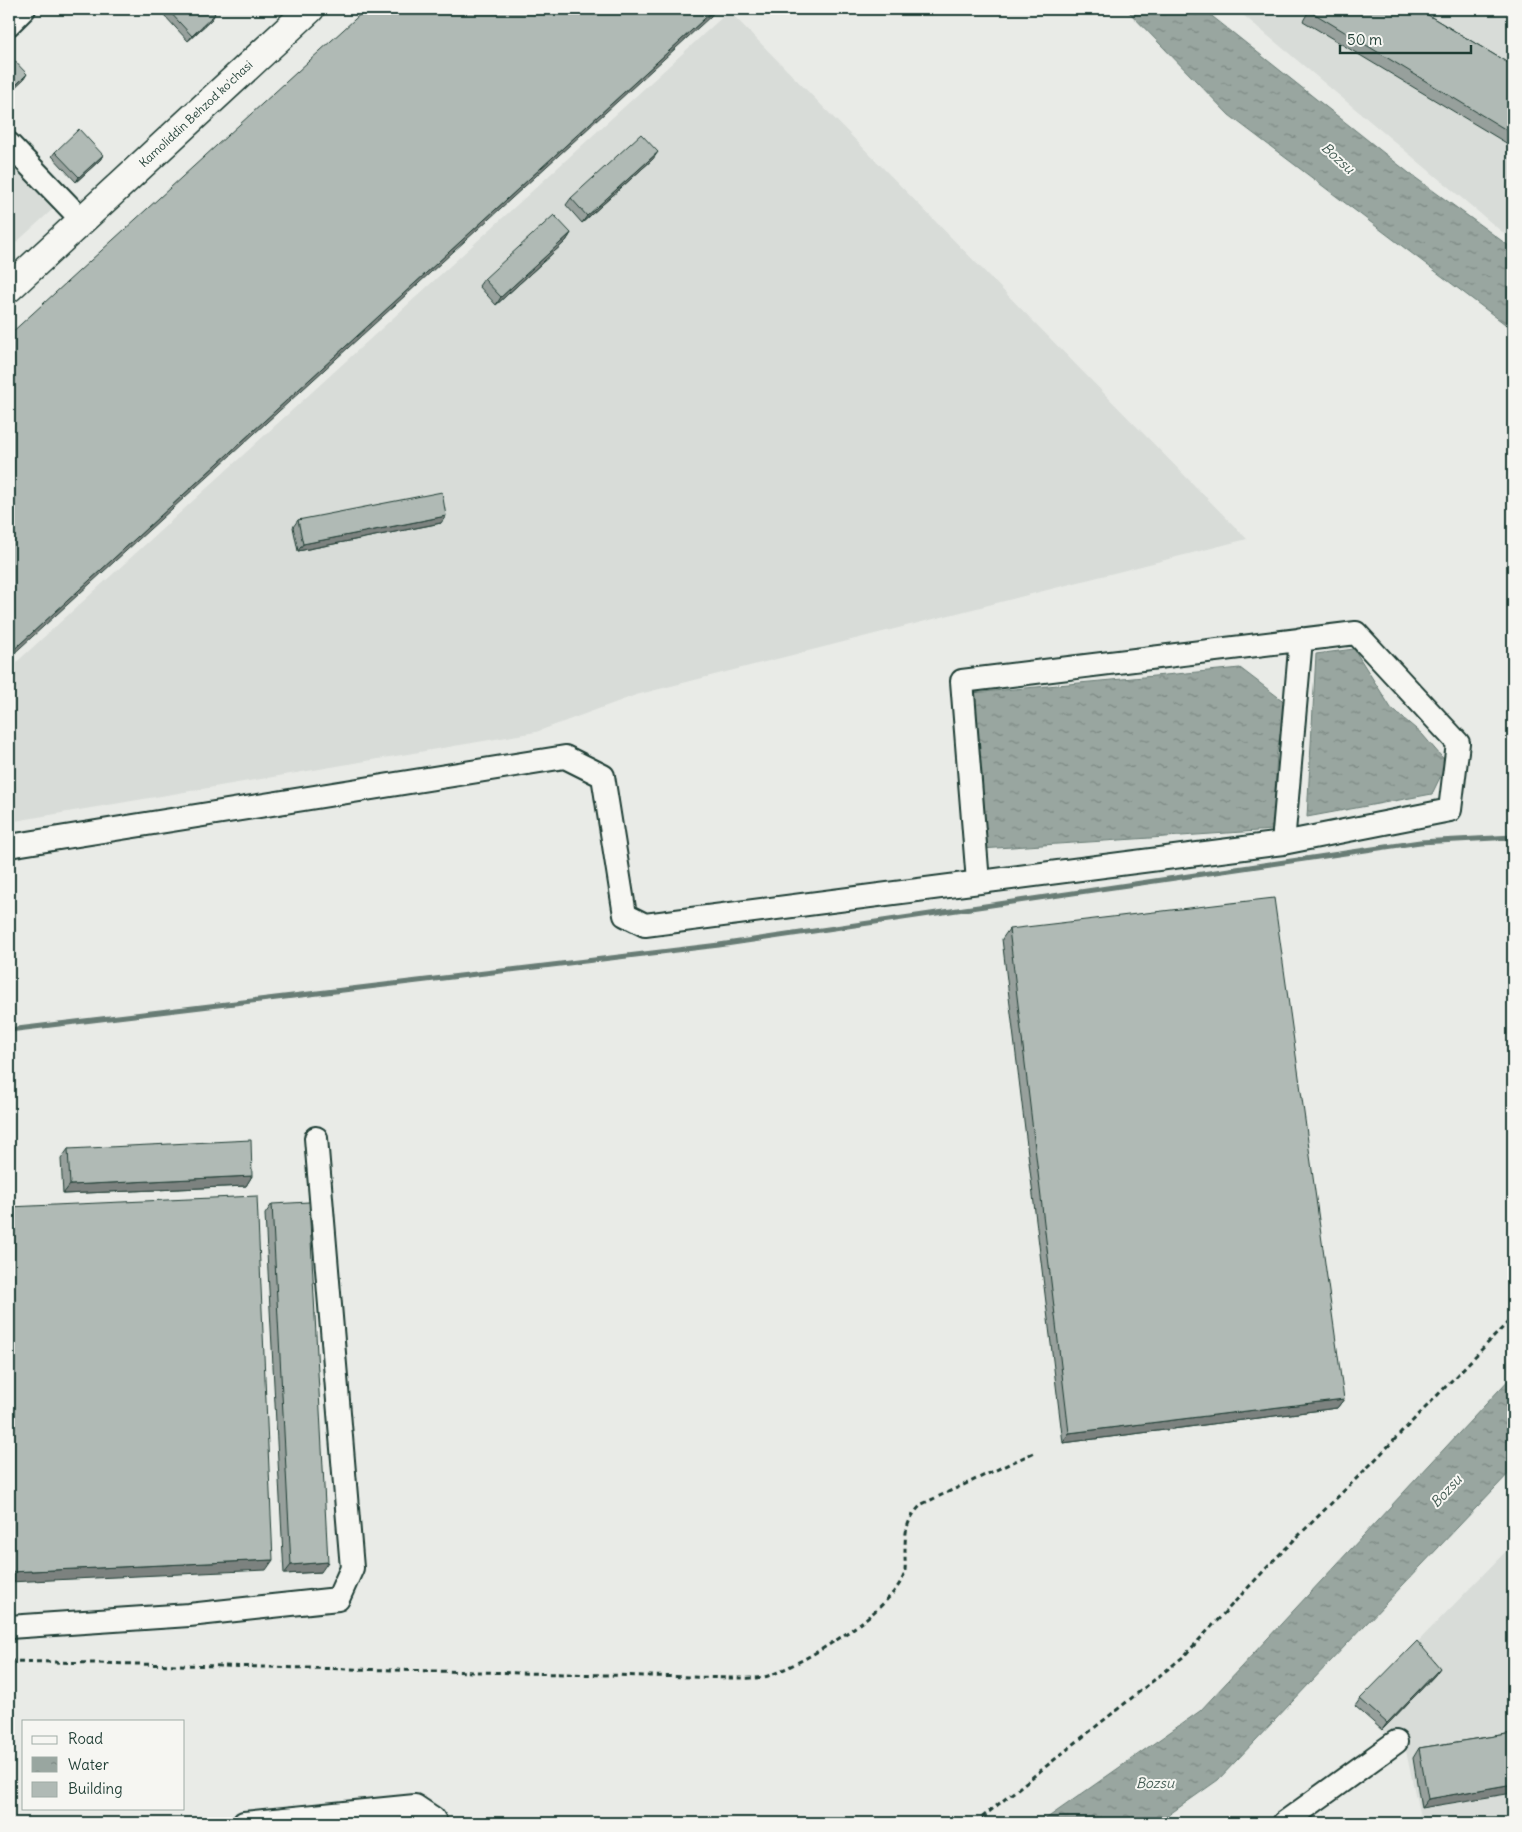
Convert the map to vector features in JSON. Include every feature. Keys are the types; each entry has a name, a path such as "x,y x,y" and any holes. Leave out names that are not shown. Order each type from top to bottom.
{"main road":[{"name":"Kamoliddin Behzod ko'chasi","path":"9,288 310,9"}],"street":[{"path":"9,24 24,9"},
{"path":"9,144 82,220"},
{"path":"9,846 565,757 603,776 625,915 645,925 1282,843 1450,810 1458,743 1356,633 962,681 978,882"},
{"path":"1282,843 1301,640"},
{"path":"9,1627 189,1615 338,1599 352,1568 316,1138"},
{"path":"1284,1823 1396,1742"},
{"path":"244,1823 415,1806 433,1818 436,1823"}],"path":[{"path":"975,1823 1184,1657 1274,1560 1513,1317"},
{"path":"9,1660 734,1678 766,1677 806,1657 871,1616 894,1593 904,1573 905,1536 910,1516 922,1504 1034,1453"}],"shaded area":[{"path":"1236,9 1513,9 1513,241"},
{"path":"729,11 1247,539 636,695 536,732 9,822 9,669"},
{"path":"9,162 53,209 9,249"},
{"path":"1513,1544 1513,1823 1418,1823 1421,1822 1406,1751 1355,1706"}],"water":[{"name":"Bozsu","path":"1126,9 1203,9 1409,173 1513,249 1513,330 1229,115"},
{"path":"1354,649 1391,708 1422,734 1447,763 1432,794 1307,817 1316,654"},
{"path":"1240,668 1286,703 1277,752 1273,830 981,849 972,693"},
{"name":"Bozsu","path":"1513,1375 1513,1469 1218,1780 1157,1823 1040,1823 1200,1711"}],"building":[{"path":"169,9 211,9 215,14 192,36"},
{"path":"366,9 715,9 9,654 9,335"},
{"path":"1311,9 1418,9 1513,66 1513,134 1310,11"},
{"path":"9,55 27,74 9,92"},
{"path":"79,129 103,155 79,177 55,152"},
{"path":"641,134 658,152 587,216 571,198"},
{"path":"554,215 571,233 501,297 484,279"},
{"path":"442,492 446,516 303,544 298,520"},
{"path":"1274,898 1344,1399 1069,1433 1009,929"},
{"path":"251,1140 252,1176 70,1185 68,1149"},
{"path":"257,1196 273,1560 9,1572 9,1207"},
{"path":"309,1202 328,1562 291,1565 272,1204"},
{"path":"1417,1641 1440,1668 1387,1723 1360,1699"},
{"path":"1513,1733 1513,1784 1428,1799 1419,1748"}],"waterway":[{"path":"9,1030 719,945 1420,842 1513,837"}]}
